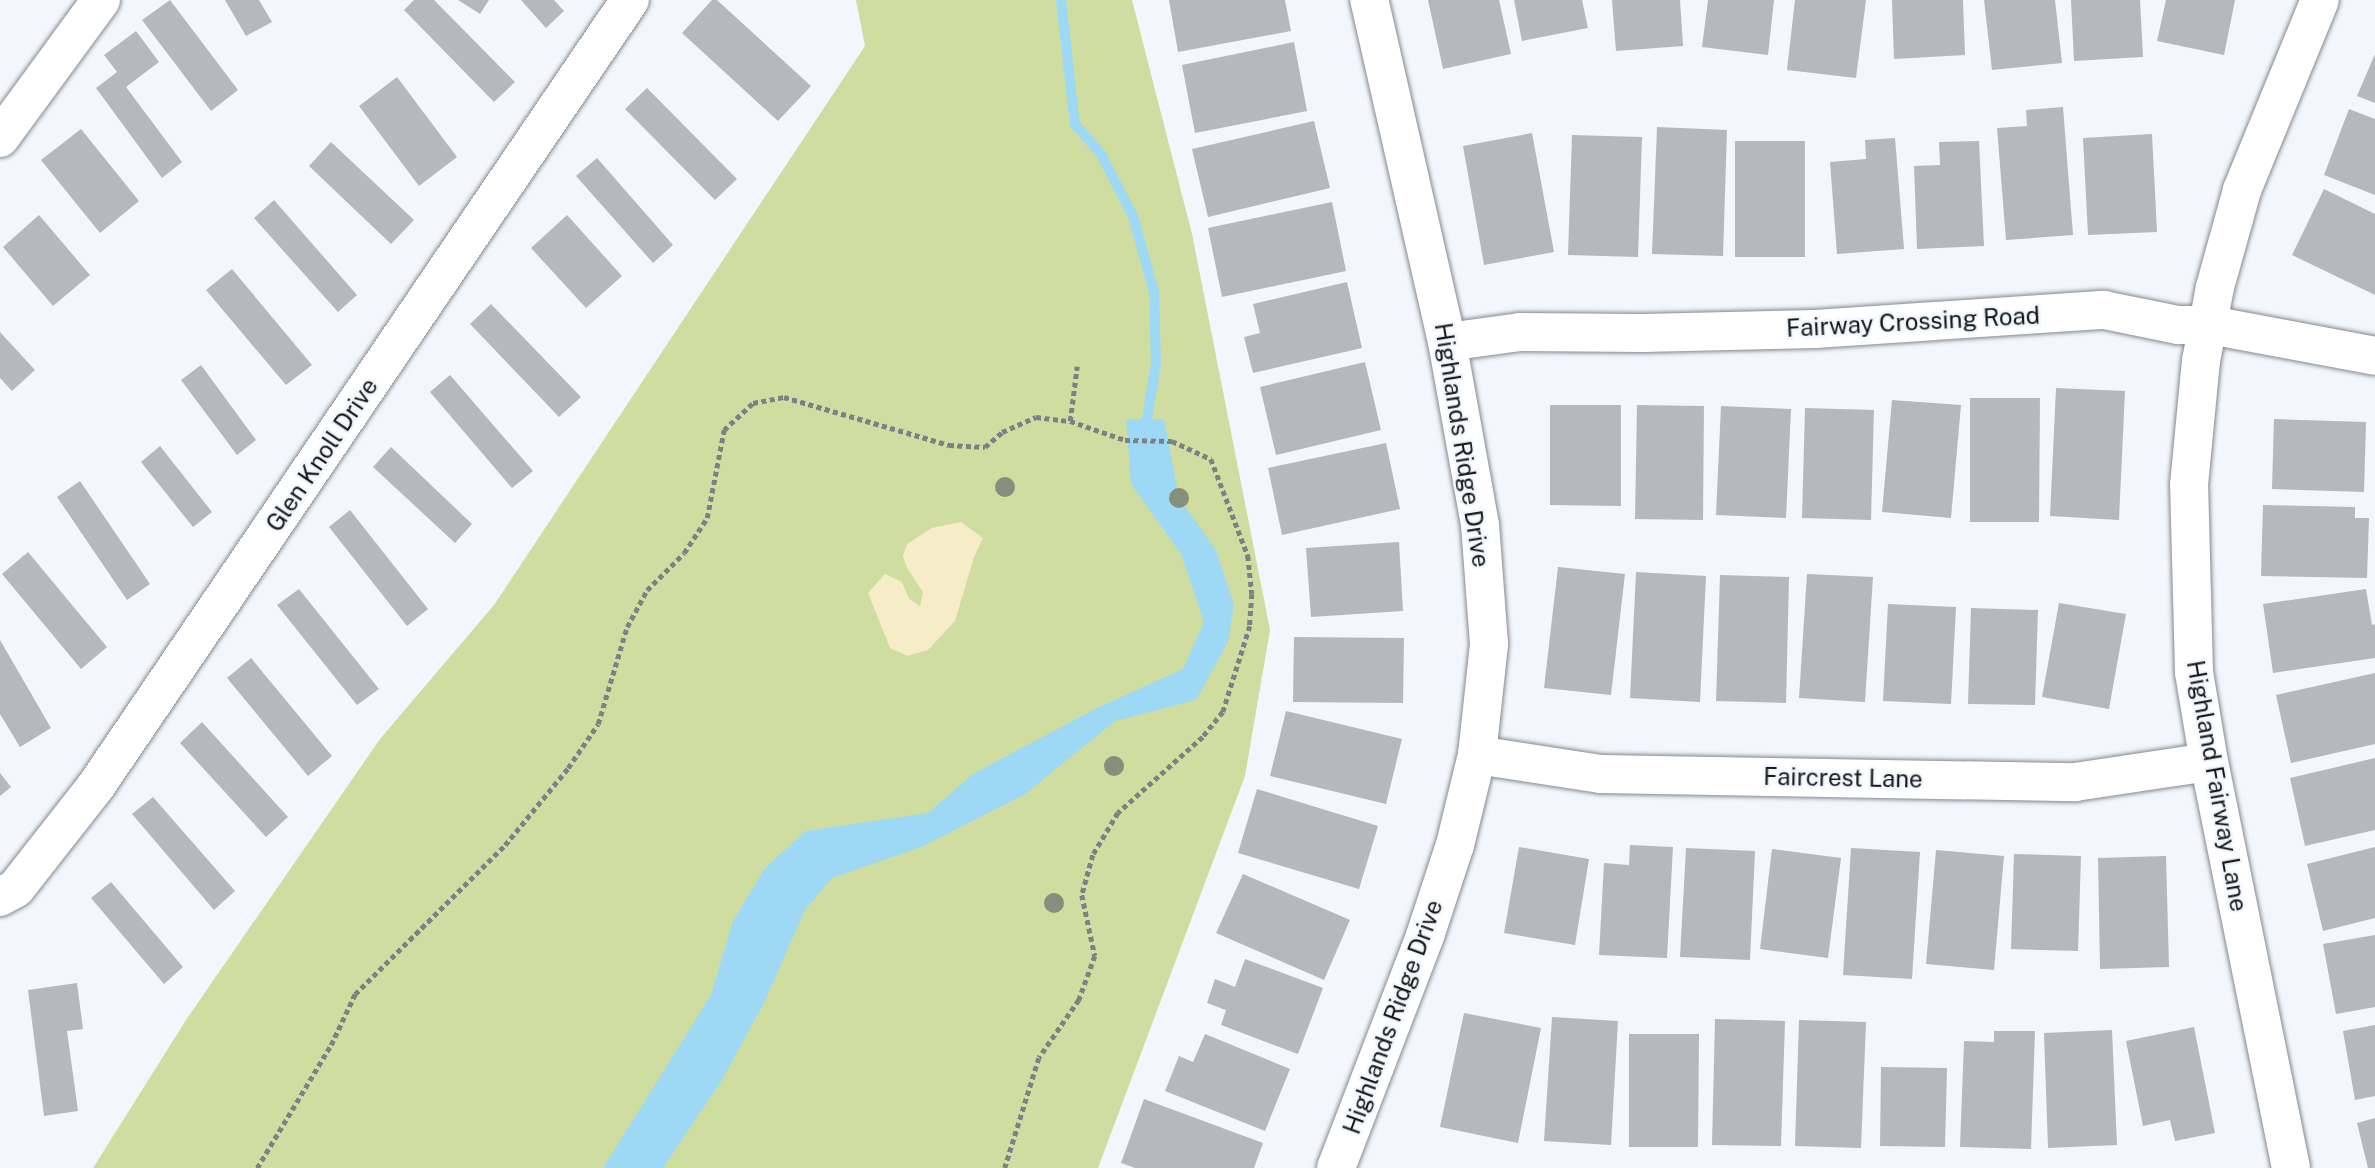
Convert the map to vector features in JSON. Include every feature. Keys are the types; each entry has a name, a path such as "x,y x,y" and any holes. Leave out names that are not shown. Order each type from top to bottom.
{"street":[{"path":"0,138 101,0"},
{"name":"Glen Knoll Drive","path":"0,897 16,888 96,786 630,0"},
{"name":"Highlands Ridge Drive","path":"1336,1168 1425,936 1455,845 1477,755 1489,644 1480,525 1447,342 1369,0"},
{"name":"Highland Fairway Lane","path":"2291,1168 2209,762 2194,672 2189,485 2201,361 2210,325 2215,287 2242,190 2320,0"},
{"name":"Fairway Crossing Road","path":"1447,342 1520,332 1643,334 1815,329 2104,310 2178,325 2210,325 2375,356"},
{"name":"Faircrest Lane","path":"1477,755 1601,774 2074,782 2209,762"}],"path":[{"path":"1070,421 1077,366"},
{"path":"257,1168 331,1045 355,994 505,845 568,768 598,724 627,627 647,590 684,553 707,519 724,430 753,403 784,397 949,445 985,447 1002,432 1036,417 1070,421 1125,440 1172,441 1211,459 1248,556 1252,594 1250,626 1223,712 1203,737 1118,813 1093,855 1082,895 1095,956 1079,1000 1039,1058 1005,1168"}],"green space":[{"path":"856,0 1132,0 1192,234 1270,630 1245,776 1098,1168 93,1168 186,1020 380,739 494,605 865,46"}],"sand":[{"path":"961,522 983,538 974,557 955,621 928,650 907,656 890,648 868,593 885,574 902,582 909,599 920,606 923,592 907,568 903,556 907,544 932,528"}],"water":[{"path":"1126,419 1164,419 1179,498 1216,550 1234,605 1228,642 1196,700 1115,721 1024,795 921,847 832,878 805,910 765,1001 722,1080 663,1168 603,1168 711,995 733,921 765,868 806,831 928,813 973,774 1097,708 1183,669 1204,622 1181,554 1131,484"}],"building":[{"path":"170,0 238,90 211,111 142,20"},
{"path":"225,0 259,0 272,22 246,36"},
{"path":"414,0 434,0 515,82 494,102 404,10"},
{"path":"458,0 489,0 480,14"},
{"path":"521,0 554,0 564,11 546,28"},
{"path":"712,0 717,0 811,86 778,121 682,33"},
{"path":"1169,0 1285,0 1291,31 1178,52"},
{"path":"1428,0 1499,0 1511,54 1443,69"},
{"path":"1514,0 1582,0 1588,28 1522,41"},
{"path":"1612,0 1680,0 1683,46 1616,51"},
{"path":"1708,0 1774,0 1768,55 1702,47"},
{"path":"1795,0 1866,0 1856,78 1787,70"},
{"path":"1892,0 1963,0 1965,55 1894,59"},
{"path":"1984,0 2055,0 2062,63 1992,70"},
{"path":"2071,0 2140,0 2143,57 2074,61"},
{"path":"2166,0 2235,0 2224,55 2157,41"},
{"path":"136,31 159,62 126,87 182,162 162,178 96,88 117,72 104,55"},
{"path":"1294,42 1307,111 1195,133 1182,65"},
{"path":"2375,54 2375,103 2357,96"},
{"path":"397,77 457,157 419,186 359,106"},
{"path":"647,88 737,179 715,200 625,109"},
{"path":"2063,107 2073,235 2006,240 1997,128 2027,126 2026,110"},
{"path":"2349,109 2375,119 2375,195 2324,175"},
{"path":"1314,121 1330,188 1208,217 1192,149"},
{"path":"1657,127 1727,130 1723,256 1652,254"},
{"path":"81,129 139,201 100,233 41,160"},
{"path":"1532,133 1554,252 1484,265 1463,146"},
{"path":"2152,134 2157,232 2088,235 2083,138"},
{"path":"1572,135 1642,137 1638,257 1568,255"},
{"path":"1895,138 1904,249 1837,254 1830,162 1866,159 1865,140"},
{"path":"1735,141 1805,141 1805,257 1735,257"},
{"path":"1979,141 1984,246 1917,249 1914,166 1940,165 1939,142"},
{"path":"331,142 414,220 391,244 309,166"},
{"path":"597,158 673,245 653,263 576,176"},
{"path":"2324,189 2375,214 2375,295 2292,255"},
{"path":"274,200 357,295 338,312 254,218"},
{"path":"1332,202 1346,271 1222,297 1208,228"},
{"path":"39,215 90,275 53,306 3,247"},
{"path":"567,215 622,276 586,308 531,248"},
{"path":"232,269 312,365 286,385 206,290"},
{"path":"1347,282 1362,348 1253,373 1244,337 1260,333 1253,304"},
{"path":"491,304 581,397 559,417 470,324"},
{"path":"0,332 35,370 12,391 0,378"},
{"path":"1365,362 1381,430 1276,455 1260,387"},
{"path":"201,365 256,440 237,455 181,380"},
{"path":"450,375 533,471 512,488 430,392"},
{"path":"2056,388 2125,391 2119,520 2050,516"},
{"path":"1970,398 2040,398 2039,522 1970,522"},
{"path":"1892,400 1961,405 1951,518 1882,512"},
{"path":"1550,405 1621,405 1621,506 1550,505"},
{"path":"1637,405 1704,406 1703,520 1635,519"},
{"path":"1721,406 1791,409 1786,518 1716,515"},
{"path":"1805,408 1874,410 1871,520 1802,518"},
{"path":"2274,419 2366,422 2364,492 2272,489"},
{"path":"1386,443 1400,509 1282,535 1268,468"},
{"path":"160,446 212,512 193,527 141,462"},
{"path":"391,447 472,524 455,543 373,467"},
{"path":"80,481 150,584 127,600 57,497"},
{"path":"2263,505 2355,507 2355,518 2369,518 2367,578 2261,576"},
{"path":"350,510 428,609 407,626 329,527"},
{"path":"1399,542 1403,611 1311,617 1306,548"},
{"path":"28,552 107,647 81,669 2,574"},
{"path":"1558,567 1625,574 1611,695 1544,688"},
{"path":"1636,572 1706,576 1700,702 1630,698"},
{"path":"1807,574 1873,577 1865,702 1799,698"},
{"path":"1720,575 1789,577 1786,703 1716,701"},
{"path":"299,589 379,689 357,705 277,605"},
{"path":"2366,589 2372,625 2375,624 2375,658 2273,673 2263,604"},
{"path":"2059,603 2126,614 2109,709 2042,697"},
{"path":"1888,604 1956,607 1951,704 1883,701"},
{"path":"1971,608 2038,610 2035,705 1968,704"},
{"path":"1294,637 1404,638 1403,703 1293,702"},
{"path":"0,640 51,728 20,747 0,714"},
{"path":"251,658 332,756 308,776 227,678"},
{"path":"2375,673 2375,744 2291,763 2276,695"},
{"path":"1286,711 1402,739 1386,804 1270,776"},
{"path":"202,722 288,817 266,837 180,743"},
{"path":"2375,758 2375,830 2305,846 2290,778"},
{"path":"0,773 11,787 0,796"},
{"path":"1257,789 1378,826 1359,889 1238,853"},
{"path":"153,797 235,891 214,910 132,814"},
{"path":"1630,845 1673,847 1667,958 1599,955 1604,863 1629,865"},
{"path":"1519,847 1589,859 1575,945 1504,933"},
{"path":"2375,847 2375,918 2323,931 2307,864"},
{"path":"1686,848 1755,851 1750,960 1680,957"},
{"path":"1851,848 1920,852 1912,979 1843,975"},
{"path":"1772,849 1841,858 1828,958 1760,949"},
{"path":"1936,850 2004,856 1994,970 1926,964"},
{"path":"2014,854 2081,856 2078,951 2011,949"},
{"path":"2166,856 2169,967 2100,969 2098,858"},
{"path":"1243,874 1350,920 1324,980 1216,933"},
{"path":"111,882 183,967 164,984 91,898"},
{"path":"2375,935 2375,1007 2336,1014 2323,944"},
{"path":"1245,959 1323,988 1298,1054 1221,1025 1226,1010 1207,1003 1215,979 1235,987"},
{"path":"77,983 83,1029 67,1031 78,1111 44,1116 28,990"},
{"path":"1464,1013 1541,1028 1518,1143 1440,1127"},
{"path":"1552,1017 1618,1021 1611,1145 1544,1141"},
{"path":"1715,1019 1785,1021 1781,1146 1712,1145"},
{"path":"1799,1020 1866,1022 1861,1148 1795,1146"},
{"path":"2375,1025 2375,1096 2355,1100 2343,1031"},
{"path":"2194,1027 2215,1133 2175,1141 2170,1120 2143,1126 2126,1041"},
{"path":"2112,1030 2117,1145 2048,1148 2044,1033"},
{"path":"1994,1031 2035,1031 2031,1149 1960,1147 1964,1041 1994,1042"},
{"path":"1205,1034 1290,1069 1265,1131 1165,1091 1179,1056 1193,1062"},
{"path":"1629,1034 1699,1034 1698,1147 1629,1147"},
{"path":"1881,1067 1947,1068 1945,1147 1880,1146"},
{"path":"1144,1099 1263,1143 1254,1168 1135,1168 1121,1163"},
{"path":"2375,1118 2375,1168 2368,1168 2357,1123"}],"waterway":[{"path":"1061,0 1075,124 1101,154 1133,216 1154,292 1156,363 1147,419 1149,430"}]}
